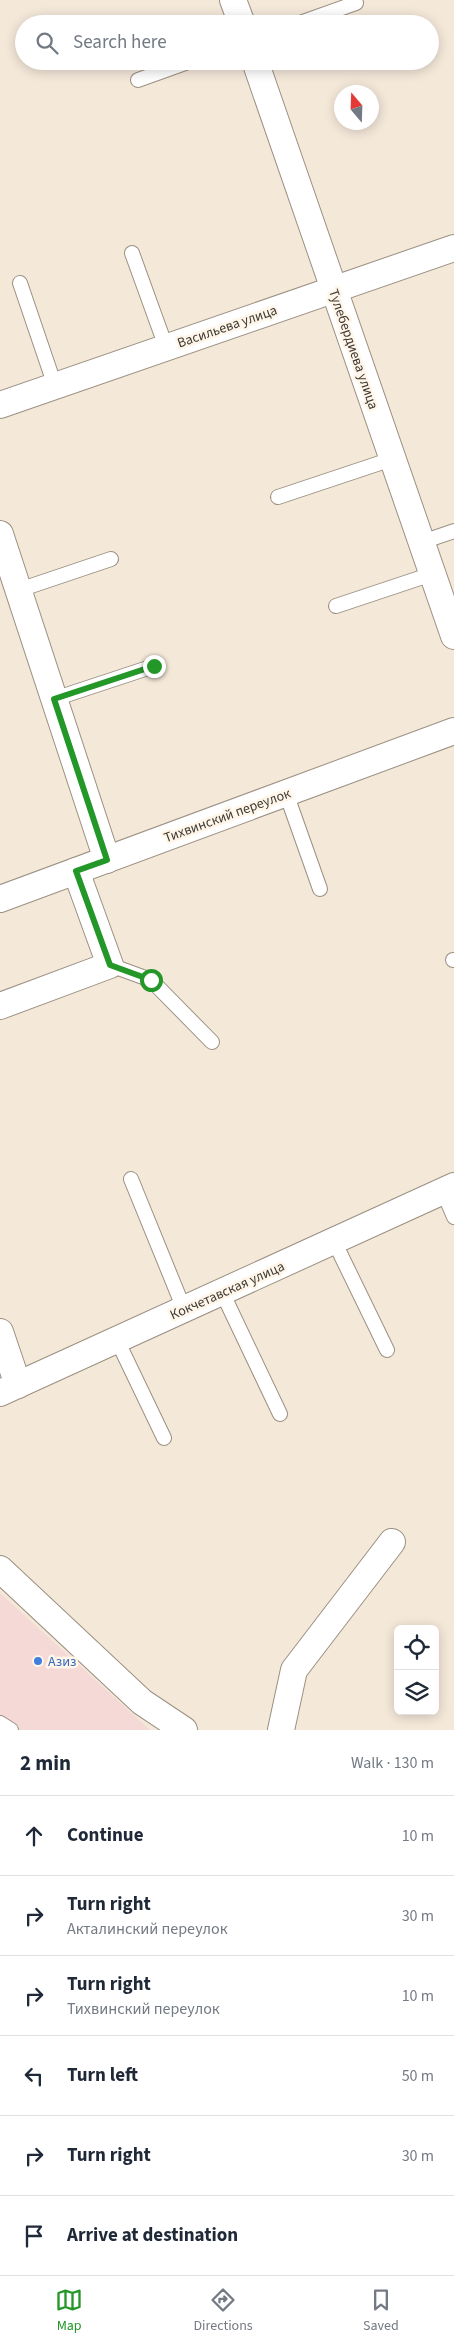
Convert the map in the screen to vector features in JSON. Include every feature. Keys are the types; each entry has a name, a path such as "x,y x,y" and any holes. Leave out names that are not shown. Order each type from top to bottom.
{"street":[{"path":"234,0 239,15"},
{"name":"Тулебердиева улица","path":"258,70 454,636"},
{"name":"Васильева улица","path":"0,405 454,248"},
{"path":"0,534 107,860"},
{"name":"Тихвинский переулок","path":"0,899 454,732"},
{"path":"0,1006 110,965 76,871"},
{"name":"Кокчетавская улица","path":"9,1389 448,1189"},
{"path":"0,1332 9,1389"},
{"path":"281,1730 294,1670 392,1542"},
{"path":"0,1569 142,1702 184,1730"}],"lane":[{"path":"322,15 356,3"},
{"path":"138,80 166,70"},
{"path":"132,253 166,347"},
{"path":"20,283 55,386"},
{"path":"278,497 392,459"},
{"path":"422,542 454,531"},
{"path":"19,590 111,559"},
{"path":"336,606 432,574"},
{"path":"54,699 154,666"},
{"path":"286,794 320,889"},
{"path":"110,965 151,980 212,1042"},
{"path":"131,1179 184,1309"},
{"path":"448,1189 454,1217"},
{"path":"334,1241 387,1350"},
{"path":"222,1292 280,1414"},
{"path":"117,1340 164,1438"},
{"path":"0,1723 10,1730"}],"shaded area":[{"name":"Азиз","path":"0,1593 150,1730 0,1730"}],"place":[{"name":"Азиз","path":"38,1661"}],"route":[{"path":"151,980 110,965 76,871 107,860 54,699 154,666"}]}
